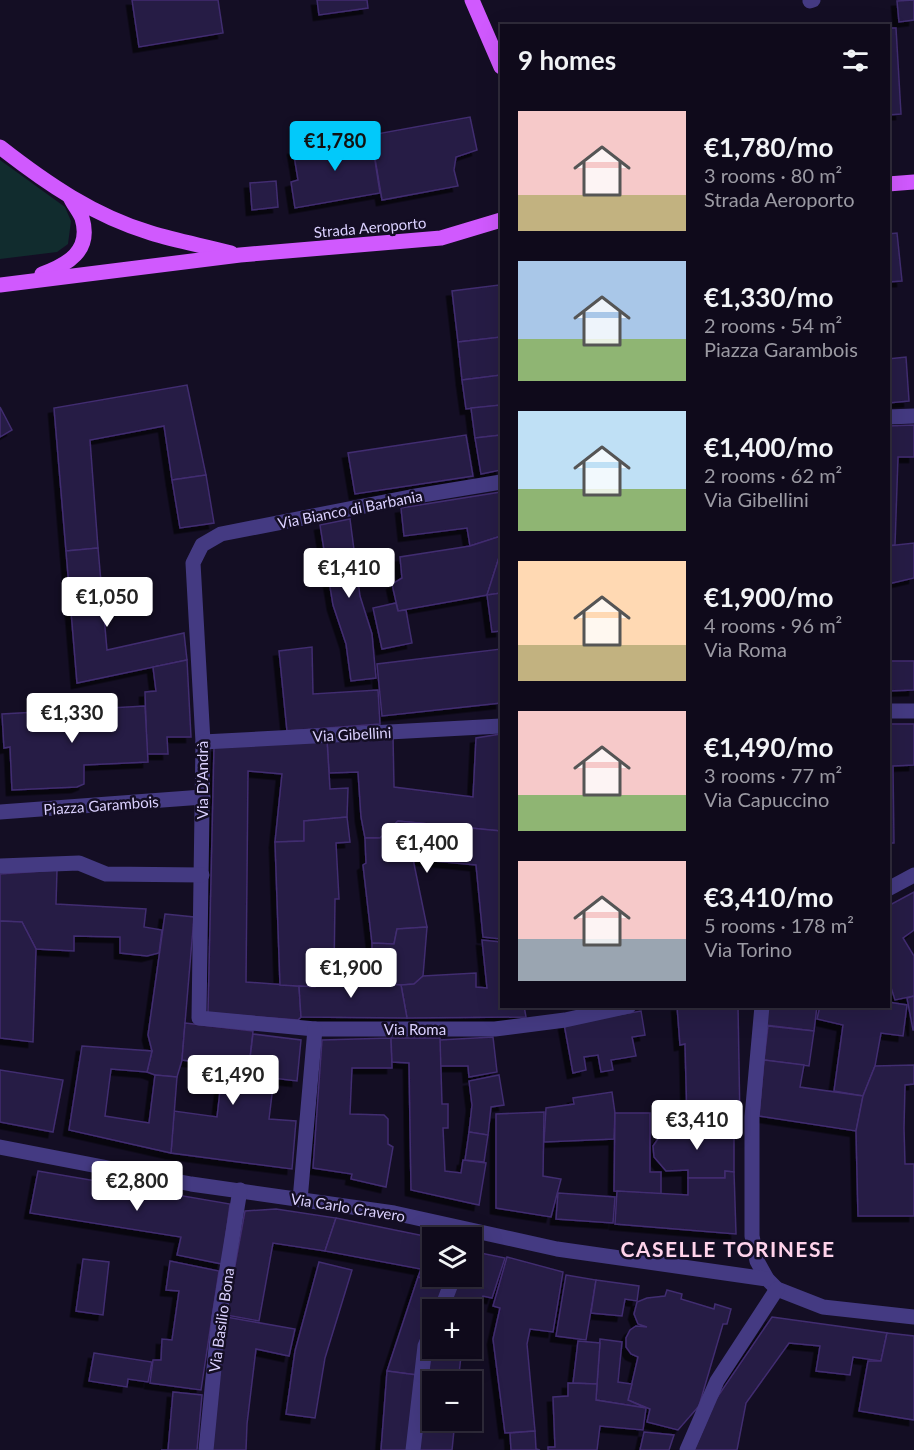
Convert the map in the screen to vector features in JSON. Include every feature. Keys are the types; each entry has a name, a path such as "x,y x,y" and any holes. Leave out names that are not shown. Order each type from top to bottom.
{"main road":[{"path":"472,0 500,65"},
{"path":"0,147 33,173 70,197 107,216 150,232 240,255"},
{"path":"890,184 914,182"},
{"path":"0,291 56,269 72,260 81,247 84,236 82,218 70,197"},
{"name":"Strada Aeroporto","path":"19,283 240,255 441,238 500,220"},
{"path":"0,285 19,283"}],"street":[{"path":"890,417 914,416"},
{"name":"Via Bianco di Barbania","path":"202,545 221,534 410,497 500,482"},
{"name":"Via D'Andrà","path":"199,1018 203,742 193,562 202,545"},
{"path":"890,711 914,711"},
{"name":"Via Gibellini","path":"203,742 500,726"},
{"name":"Piazza Garambois","path":"0,812 203,797"},
{"path":"0,866 79,863 106,874 202,875"},
{"path":"890,888 914,875"},
{"name":"Via Roma","path":"199,1018 315,1029 495,1029 565,1020 620,1008"},
{"path":"687,1450 717,1381 772,1284 757,1261 752,1236 752,1117 762,1008"},
{"path":"300,1200 315,1029"},
{"name":"Via Carlo Cravero","path":"0,1147 156,1177 394,1213 445,1227"},
{"name":"Via Basilio Bona","path":"206,1450 219,1317 240,1191"},
{"name":"Via Carlo Cravero","path":"482,1236 772,1284 823,1308 914,1317"},
{"path":"413,1450 424,1359"}],"green space":[{"path":"0,160 65,207 71,221 68,244 57,252 0,259"}],"building":[{"path":"132,0 218,0 223,33 139,47"},
{"path":"317,0 367,0 368,8 319,15"},
{"path":"914,0 914,20 899,22 897,1"},
{"path":"890,28 896,28 901,114 890,115"},
{"path":"470,117 477,150 456,157 454,170 458,186 382,200 371,135"},
{"path":"371,135 380,193 295,208 291,182 298,180 293,149"},
{"path":"276,181 278,207 252,210 250,183"},
{"path":"897,233 902,281 890,282 890,234"},
{"path":"499,285 500,337 458,342 452,291"},
{"path":"500,337 500,375 462,380 458,342"},
{"path":"906,357 909,401 890,403 890,359"},
{"path":"500,375 500,405 466,409 462,380"},
{"path":"187,385 206,475 172,480 164,426 90,440 98,548 66,551 54,408"},
{"path":"500,405 500,435 475,438 471,408"},
{"path":"0,407 12,430 0,437"},
{"path":"914,425 914,457 898,457 895,545 890,546 890,426"},
{"path":"466,435 473,476 355,494 348,453"},
{"path":"500,435 500,470 481,474 475,438"},
{"path":"206,475 214,523 180,528 172,480"},
{"path":"500,492 500,536 470,546 467,528 404,536 401,508"},
{"path":"350,519 360,596 372,634 376,678 351,681 346,644 333,605 320,525"},
{"path":"500,536 500,554 487,595 398,611 392,584 402,578 400,557 470,546"},
{"path":"914,543 914,578 890,584 890,546"},
{"path":"98,548 107,650 184,633 187,660 77,683 66,551"},
{"path":"500,554 500,593 487,595"},
{"path":"500,593 500,631 492,632 487,595"},
{"path":"396,603 398,611 406,610 412,643 382,649 373,608"},
{"path":"312,647 313,694 378,690 380,724 287,731 279,651"},
{"path":"500,649 500,703 382,716 377,664"},
{"path":"187,660 191,737 167,737 168,754 147,754 145,692 156,691 153,667"},
{"path":"890,661 914,661 914,690 890,691"},
{"path":"145,706 148,762 84,765 84,784 77,787 12,790 10,747 4,748 2,714"},
{"path":"890,724 914,724 914,765 893,766 894,843 890,843"},
{"path":"500,734 500,831 398,821 380,838 365,838 358,772 329,773 327,740 393,736 394,787 473,797 476,738"},
{"path":"327,740 330,789 348,788 347,817 304,821 304,841 275,842 282,774 248,771 246,982 299,986 301,1017 298,1020 208,1013 214,747"},
{"path":"347,817 350,842 336,843 339,899 335,899 334,974 314,975 315,987 280,985 275,842 304,841 304,821"},
{"path":"398,821 500,831 500,939 483,937 476,865 413,859 427,927 397,929 394,944 372,943 363,865 366,863 365,838 380,838"},
{"path":"57,870 56,904 146,909 144,927 162,930 159,953 147,956 120,953 120,937 74,936 74,951 36,949 22,922 0,921 0,874"},
{"path":"914,892 914,930 903,938 914,956 914,996 895,1000 890,984 890,905"},
{"path":"165,914 194,917 182,1060 177,1077 147,1072 152,1051 148,1035"},
{"path":"0,921 22,922 36,949 33,1042 0,1038"},
{"path":"427,927 423,976 414,984 372,982 372,943 394,944 397,929"},
{"path":"482,940 500,942 500,1008 524,1008 526,1017 407,1018 401,985 414,984 423,976 476,973 476,987 487,988"},
{"path":"334,974 335,980 401,985 407,1018 301,1017 299,986 315,987 314,975"},
{"path":"914,996 914,1030 913,1030 907,998"},
{"path":"890,1002 907,1005 903,1036 881,1033 875,1066 863,1096 834,1091 843,1025 817,1019 820,1008 890,1008"},
{"path":"677,1008 738,1008 740,1122 687,1120 685,1044 680,1045"},
{"path":"767,1008 817,1008 814,1031 765,1025"},
{"path":"641,1011 645,1035 632,1037 636,1056 611,1060 613,1070 601,1072 598,1055 584,1057 586,1070 573,1073 564,1024"},
{"path":"185,1023 253,1031 248,1075 274,1078 269,1119 296,1121 292,1169 171,1153 174,1111 217,1117 223,1065 182,1060"},
{"path":"768,1026 814,1031 809,1066 764,1060"},
{"path":"253,1034 301,1040 297,1081 248,1075"},
{"path":"493,1037 497,1072 469,1077 468,1066 440,1066 440,1040"},
{"path":"391,1038 392,1068 352,1068 350,1114 384,1115 388,1119 388,1144 393,1147 386,1187 351,1179 352,1174 313,1168 322,1040"},
{"path":"391,1038 440,1038 442,1104 448,1104 448,1128 443,1128 445,1171 461,1173 463,1160 486,1163 479,1205 411,1190 409,1063 392,1062"},
{"path":"82,1046 152,1051 147,1072 111,1069 105,1116 149,1123 155,1075 177,1077 171,1153 69,1130"},
{"path":"764,1060 804,1065 800,1087 863,1096 856,1131 759,1116"},
{"path":"914,1065 914,1084 905,1085 904,1128 905,1164 914,1164 914,1216 858,1216 856,1131 863,1096 875,1066"},
{"path":"0,1070 63,1080 53,1132 0,1122"},
{"path":"499,1075 504,1105 491,1107 488,1135 469,1132 472,1105 469,1081"},
{"path":"612,1092 615,1113 614,1139 544,1142 546,1108 574,1104 573,1098"},
{"path":"544,1112 543,1176 561,1179 551,1217 496,1208 496,1114"},
{"path":"615,1113 650,1113 650,1172 661,1172 661,1194 614,1191"},
{"path":"679,1126 734,1127 734,1172 725,1171 725,1178 688,1178 688,1170 666,1171 654,1157 653,1146 662,1133 679,1133"},
{"path":"469,1132 488,1135 484,1162 465,1160"},
{"path":"38,1171 230,1204 222,1264 177,1255 181,1237 30,1213"},
{"path":"725,1171 734,1172 736,1234 615,1224 617,1191 688,1195 688,1178 725,1178"},
{"path":"558,1193 615,1197 613,1223 556,1219"},
{"path":"276,1209 336,1218 325,1251 273,1243 259,1321 226,1315 245,1211"},
{"path":"336,1218 422,1236 422,1278 418,1277 421,1269 325,1251"},
{"path":"482,1253 505,1258 492,1298 483,1296 482,1299 447,1299 452,1287 482,1287"},
{"path":"507,1257 563,1272 553,1332 530,1329 527,1344 535,1431 505,1433 493,1339 500,1308 493,1306"},
{"path":"83,1259 109,1262 103,1315 76,1311"},
{"path":"170,1261 219,1271 201,1390 150,1383 153,1360 161,1360 162,1339 172,1340 179,1291 166,1290"},
{"path":"319,1262 352,1270 325,1358 315,1418 286,1414 295,1351"},
{"path":"566,1275 596,1280 586,1340 556,1336"},
{"path":"418,1277 422,1278 422,1287 445,1287 440,1299 422,1299 422,1351 417,1375 387,1371"},
{"path":"596,1280 639,1286 637,1301 625,1299 622,1316 591,1313"},
{"path":"667,1290 682,1294 681,1299 714,1309 715,1304 731,1309 727,1324 723,1324 699,1406 678,1430 647,1422 650,1409 628,1400 638,1357 631,1354 626,1347 626,1338 630,1330 636,1326 647,1327 638,1324 634,1314 637,1302 647,1298 665,1296"},
{"path":"226,1317 295,1329 289,1356 256,1349 246,1450 211,1450"},
{"path":"772,1317 887,1333 881,1361 853,1357 850,1375 816,1371 820,1346 789,1343 746,1403 737,1450 694,1450 716,1399"},
{"path":"887,1333 914,1336 914,1420 859,1411 868,1361 881,1361"},
{"path":"600,1339 622,1342 618,1382 632,1384 628,1400 646,1408 596,1400"},
{"path":"578,1341 600,1343 597,1384 573,1383"},
{"path":"94,1353 152,1362 148,1382 128,1379 127,1387 89,1381"},
{"path":"430,1359 461,1359 459,1371 428,1371"},
{"path":"387,1371 417,1375 409,1450 381,1450"},
{"path":"568,1383 597,1384 596,1400 646,1408 643,1430 600,1426 597,1450 548,1450 548,1447 555,1447 553,1397 568,1396"},
{"path":"173,1392 202,1395 197,1450 168,1450"},
{"path":"422,1412 422,1431 454,1431 452,1450 416,1450"},
{"path":"535,1431 536,1449 540,1450 511,1450 510,1433"},
{"path":"644,1432 674,1435 669,1450 640,1450"}],"district":[{"name":"CASELLE TORINESE","path":"728,1248"}]}
